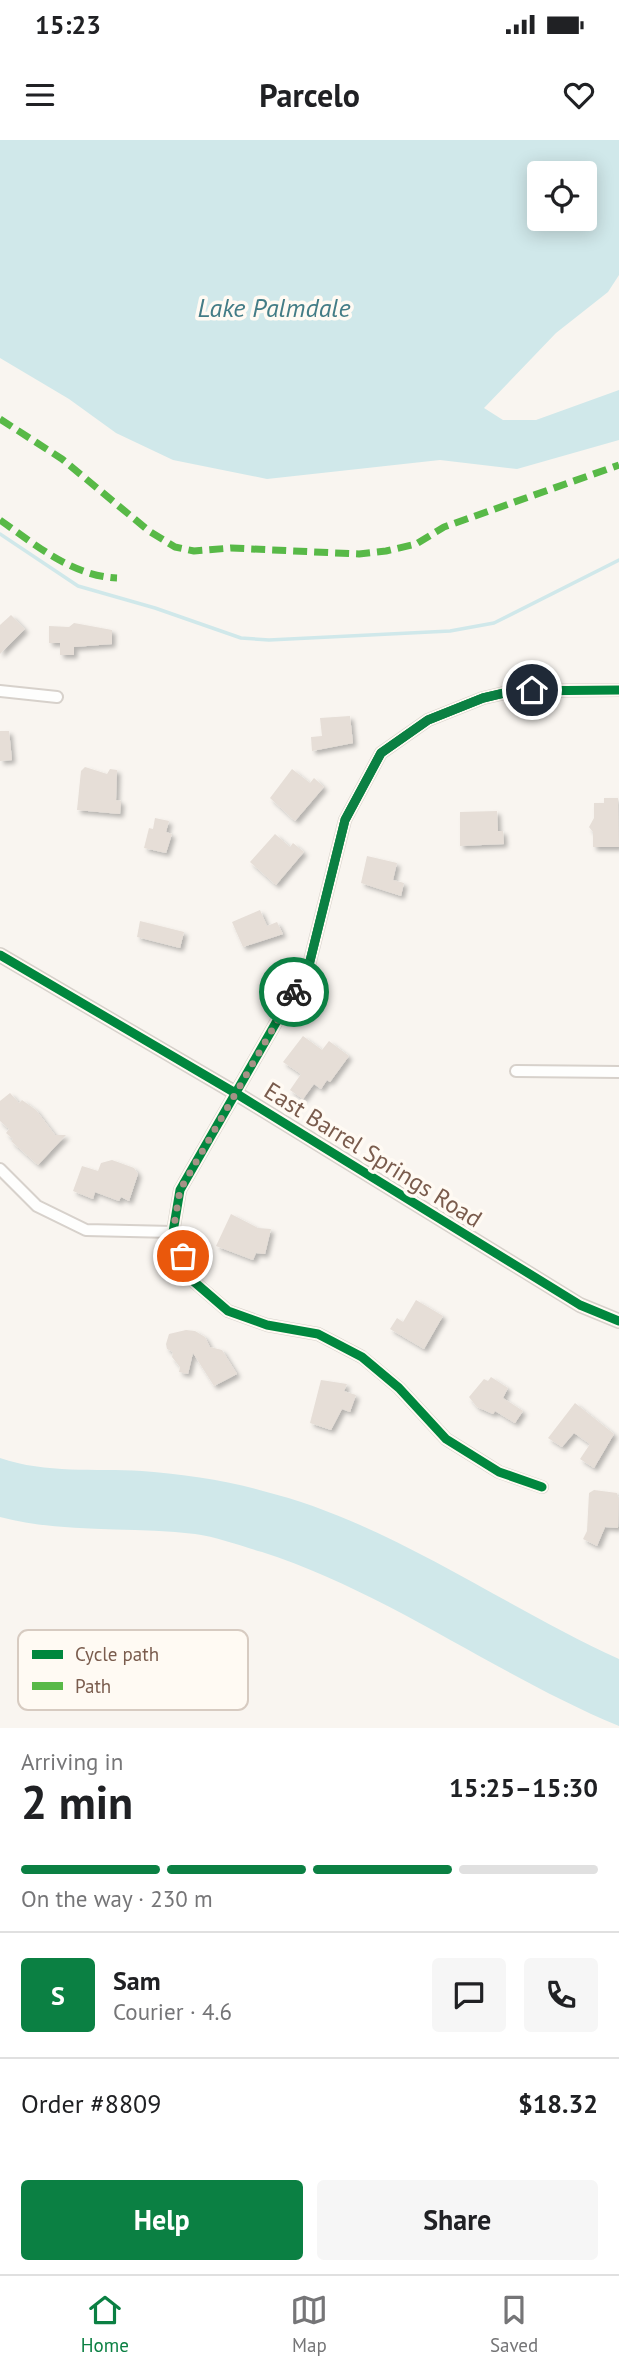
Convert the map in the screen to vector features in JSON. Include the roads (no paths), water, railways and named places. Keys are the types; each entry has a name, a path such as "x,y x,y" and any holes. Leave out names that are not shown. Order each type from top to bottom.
{"street":[{"path":"542,1487 499,1472 446,1439 399,1388 362,1356 318,1334 267,1325 228,1311 192,1280 173,1232 180,1190 309,965 345,820 381,753 428,720 483,698 513,691 619,690"},
{"path":"0,691 57,697"},
{"name":"East Barrel Springs Road","path":"0,955 237,1094 580,1305 619,1321"},
{"path":"516,1071 619,1072"},
{"path":"0,1169 37,1206 86,1230 173,1232"}],"water":[{"name":"Lake Palmdale","path":"0,140 619,140 619,275 608,292 556,333 484,408 503,420 536,420 619,390 619,440 517,469 440,460 267,479 173,460 116,433 69,399 0,358"},
{"path":"0,1458 53,1468 142,1471 218,1481 310,1505 356,1523 619,1659 619,1726 529,1683 354,1589 262,1552 195,1534 48,1526 0,1517"}],"waterway":[{"path":"0,534 78,586 155,608 241,638 269,640 450,631 494,623 619,560"}]}
